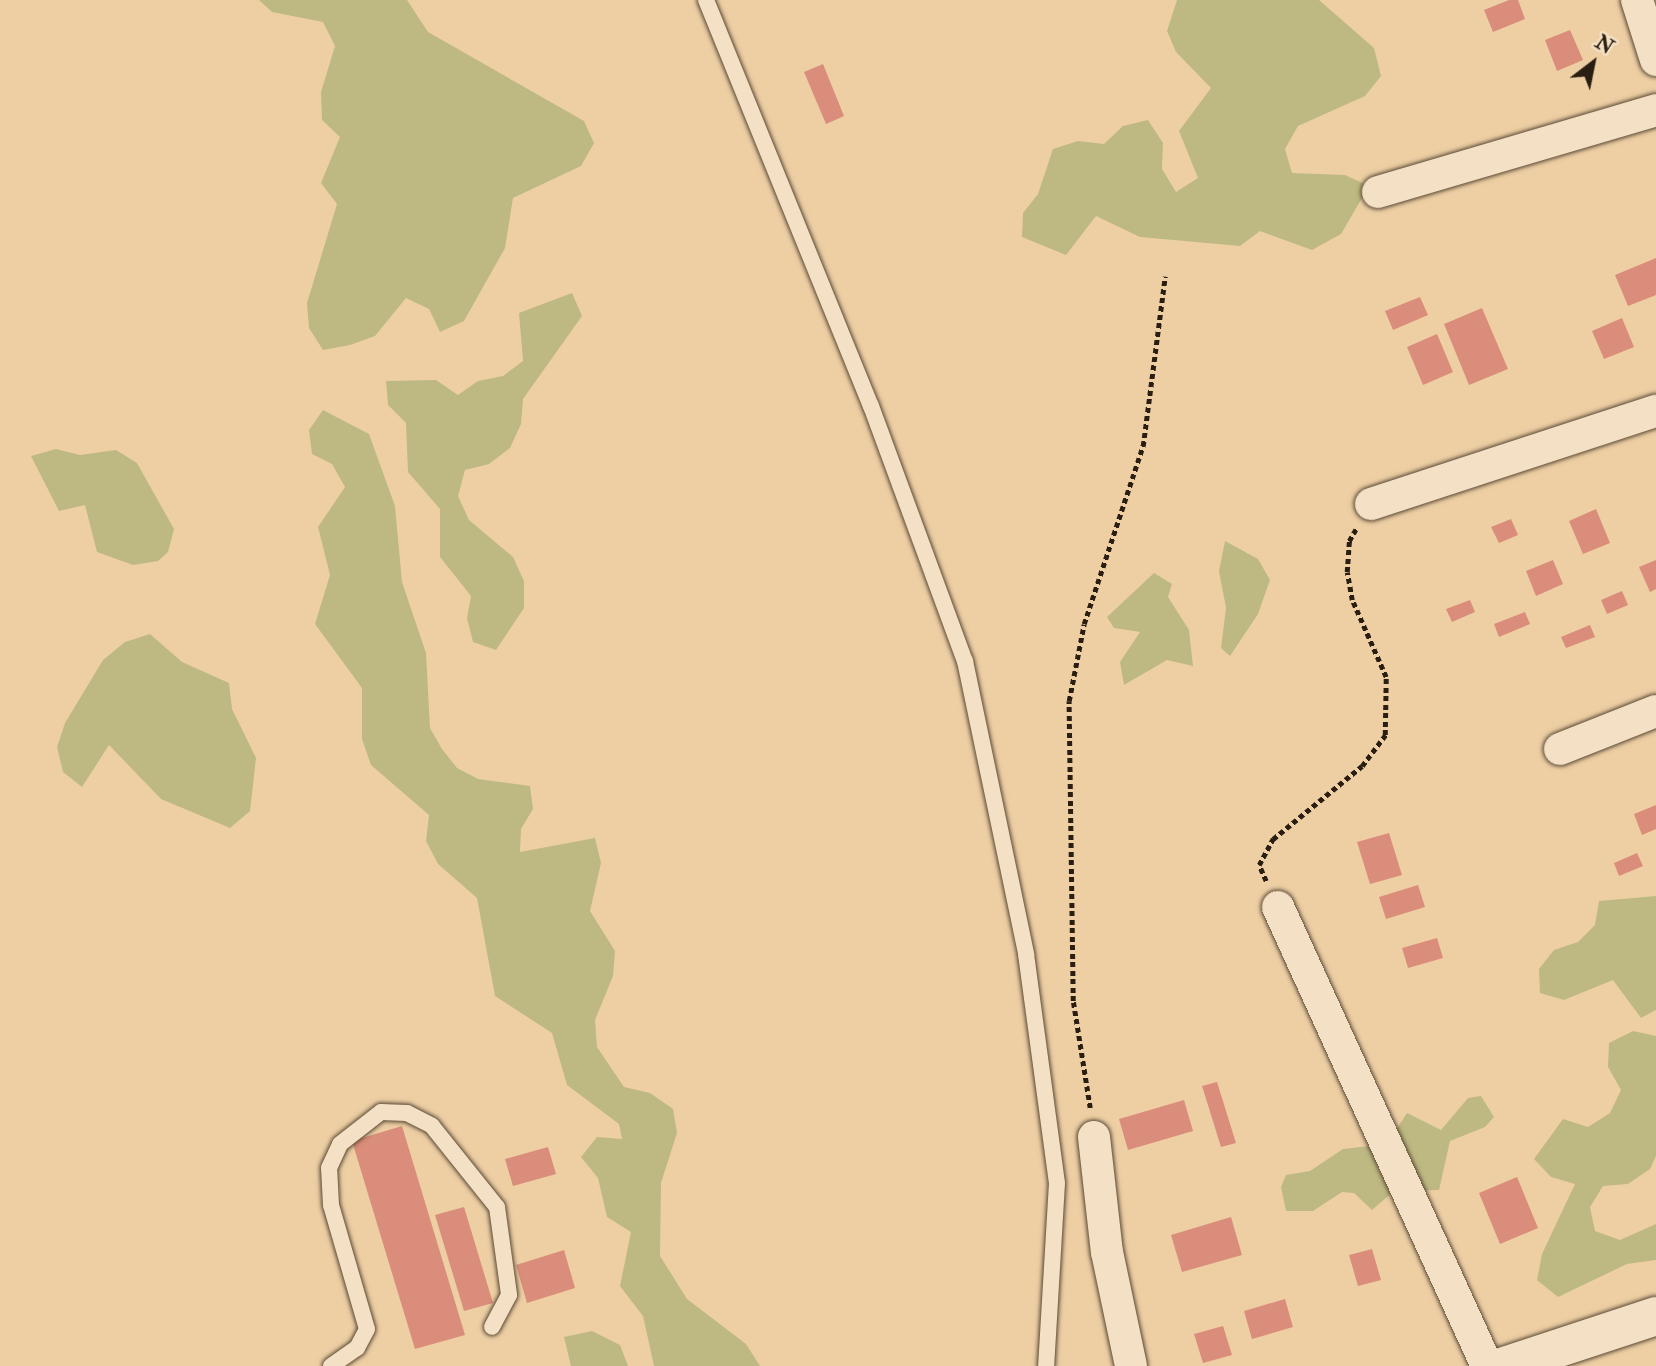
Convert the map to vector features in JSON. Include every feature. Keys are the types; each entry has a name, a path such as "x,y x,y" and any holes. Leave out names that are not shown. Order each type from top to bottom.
{"main road":[{"path":"1504,1366 1656,1315"}],"street":[{"path":"1637,0 1656,60"},
{"path":"1378,192 1656,110"},
{"path":"1370,504 1656,411"},
{"path":"1560,749 1656,711"},
{"path":"1278,907 1487,1366"},
{"path":"1094,1136 1107,1252 1131,1366"}],"lane":[{"path":"706,0 871,406 965,661 1026,954 1057,1183 1046,1366"},
{"path":"331,1366 357,1348 367,1329 331,1205 329,1168 340,1144 382,1112 407,1113 432,1126 497,1207 509,1296 492,1326"}],"path":[{"path":"1094,1136 1073,1001 1069,701 1084,624 1143,446 1165,276"},
{"path":"1278,907 1259,865 1273,839 1362,766 1385,734 1386,677 1352,600 1347,572 1349,541 1370,504"}],"shaded area":[{"path":"259,0 407,0 428,32 584,121 594,143 581,166 513,198 505,248 464,321 440,332 429,309 406,298 375,336 350,345 323,350 309,328 307,303 337,204 321,183 340,137 322,120 321,92 335,46 323,22 272,12"},
{"path":"1177,0 1319,0 1374,48 1381,76 1365,96 1298,126 1285,149 1292,173 1345,175 1369,186 1341,234 1312,250 1260,231 1240,246 1140,237 1096,216 1066,255 1022,237 1023,213 1038,194 1053,149 1078,141 1104,144 1123,126 1148,120 1163,143 1162,169 1176,192 1198,178 1179,131 1211,88 1176,52 1167,31"},
{"path":"572,293 582,316 523,399 521,424 510,448 489,464 465,470 458,496 469,520 513,557 524,581 524,608 496,650 473,642 467,618 471,596 440,557 440,509 408,472 406,423 388,405 386,381 436,380 458,395 478,381 503,376 523,361 519,313"},
{"path":"323,410 369,434 395,506 402,582 426,653 430,728 442,749 457,768 478,779 530,786 533,809 521,829 520,852 595,838 601,863 590,911 615,951 613,976 595,1020 597,1047 624,1087 650,1093 673,1109 677,1133 661,1183 660,1256 687,1299 746,1344 760,1366 654,1366 643,1316 620,1286 631,1232 607,1217 598,1178 581,1157 597,1137 622,1139 619,1124 567,1085 552,1033 495,996 477,898 438,864 426,841 429,815 371,765 362,739 362,688 315,624 330,575 318,527 345,487 332,464 312,454 309,430"},
{"path":"56,449 80,455 116,450 137,463 174,529 168,552 158,561 133,565 97,552 85,505 59,511 31,456"},
{"path":"1225,541 1258,559 1270,580 1258,614 1230,656 1221,648 1226,608 1219,571"},
{"path":"1154,573 1172,584 1168,597 1189,630 1193,666 1167,660 1124,685 1120,662 1140,632 1114,628 1107,617"},
{"path":"150,634 182,662 229,683 232,709 256,758 250,811 230,828 161,799 109,745 82,787 63,772 57,747 65,723 103,660 125,642"},
{"path":"1656,896 1656,1010 1641,1018 1613,980 1564,1000 1540,993 1539,969 1554,950 1578,942 1595,925 1599,901"},
{"path":"1633,1031 1656,1036 1656,1156 1650,1169 1628,1184 1603,1186 1590,1207 1595,1231 1620,1240 1656,1224 1656,1260 1627,1264 1558,1297 1537,1280 1542,1254 1575,1184 1551,1177 1534,1159 1563,1119 1588,1127 1610,1113 1621,1090 1608,1067 1609,1043"},
{"path":"1481,1096 1494,1117 1485,1127 1450,1141 1439,1190 1394,1191 1372,1210 1354,1193 1342,1192 1313,1211 1286,1211 1281,1187 1286,1175 1310,1171 1343,1149 1370,1146 1394,1133 1407,1113 1441,1130 1468,1098"},
{"path":"592,1331 620,1345 628,1366 571,1366 564,1337"}],"building":[{"path":"1509,0 1518,0 1525,19 1493,32 1484,10"},
{"path":"1570,30 1583,60 1557,71 1545,40"},
{"path":"823,64 844,116 826,124 804,72"},
{"path":"1656,258 1656,295 1628,306 1615,275"},
{"path":"1420,297 1428,315 1393,330 1385,311"},
{"path":"1482,308 1508,369 1469,385 1444,324"},
{"path":"1622,318 1634,347 1604,359 1592,331"},
{"path":"1437,334 1453,372 1423,385 1407,347"},
{"path":"1596,509 1610,543 1583,554 1569,521"},
{"path":"1511,519 1518,535 1499,543 1491,527"},
{"path":"1553,560 1563,584 1536,596 1526,571"},
{"path":"1656,560 1656,589 1650,592 1639,567"},
{"path":"1622,591 1628,605 1607,614 1601,600"},
{"path":"1470,600 1475,612 1452,622 1446,609"},
{"path":"1525,612 1530,624 1499,637 1494,624"},
{"path":"1590,625 1595,637 1566,648 1561,637"},
{"path":"1656,805 1656,829 1642,835 1634,814"},
{"path":"1389,833 1402,875 1370,884 1357,842"},
{"path":"1637,853 1643,866 1619,876 1614,863"},
{"path":"1418,885 1425,907 1386,919 1379,897"},
{"path":"1437,938 1443,958 1408,968 1402,948"},
{"path":"1217,1082 1236,1143 1221,1147 1202,1086"},
{"path":"1184,1100 1193,1131 1128,1150 1119,1119"},
{"path":"402,1126 465,1335 415,1349 352,1141"},
{"path":"548,1147 556,1174 513,1186 505,1159"},
{"path":"1517,1177 1538,1228 1500,1244 1479,1193"},
{"path":"464,1207 493,1303 464,1311 435,1215"},
{"path":"1231,1217 1242,1255 1182,1272 1171,1235"},
{"path":"1372,1249 1381,1280 1358,1286 1349,1255"},
{"path":"564,1250 575,1288 527,1303 516,1265"},
{"path":"1285,1299 1293,1327 1252,1339 1244,1311"},
{"path":"1223,1326 1232,1355 1203,1363 1194,1334"}]}
